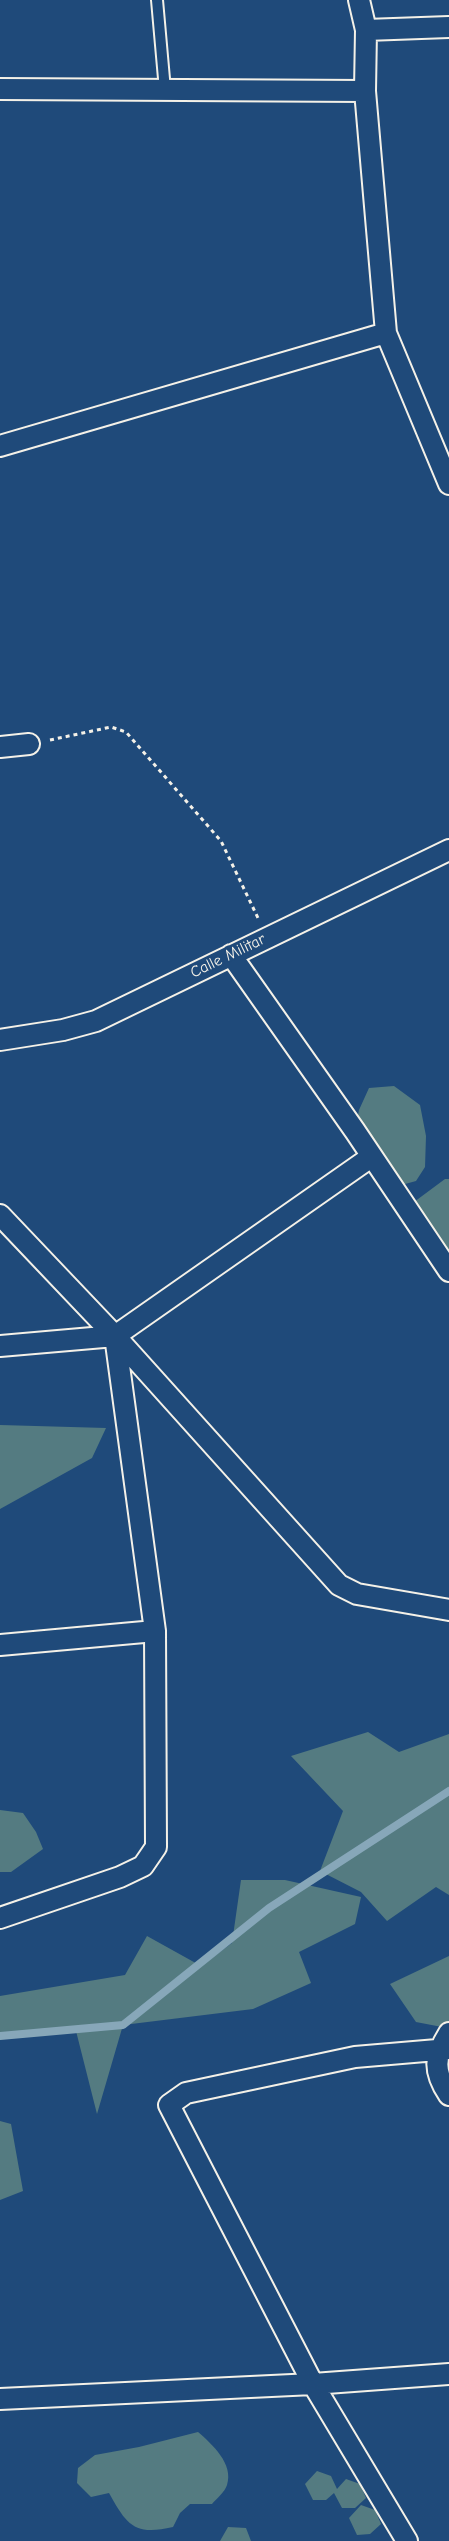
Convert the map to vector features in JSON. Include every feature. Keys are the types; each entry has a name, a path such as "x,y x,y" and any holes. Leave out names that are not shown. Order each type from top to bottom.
{"street":[{"path":"359,0 366,30 364,91 386,333 449,484"},
{"path":"366,30 449,26"},
{"path":"0,89 364,91"},
{"path":"0,446 386,333"},
{"path":"0,747 30,744"},
{"name":"Calle Militar","path":"0,1040 63,1030 96,1021 449,850"},
{"path":"232,956 355,1131 371,1157 394,1187 449,1271"},
{"path":"0,1346 115,1336 371,1157"},
{"path":"0,1215 115,1336 339,1585 357,1594 449,1610"},
{"path":"0,1918 120,1878 143,1866 156,1847 155,1631 115,1336"},
{"path":"0,1645 155,1631"},
{"path":"449,2033 444,2050 436,2066 449,2095"},
{"path":"406,2541 313,2384 169,2105 186,2093 355,2057 444,2050"},
{"path":"0,2399 313,2384 449,2374"}],"lane":[{"path":"157,0 165,90"}],"path":[{"path":"30,744 111,727 126,732 221,840 266,938"}],"green space":[{"path":"394,1086 420,1105 426,1136 425,1167 416,1181 394,1187 355,1131 359,1110 369,1088"},
{"path":"445,1179 449,1179 449,1257 414,1202"},
{"path":"0,1425 106,1428 92,1458 0,1509"},
{"path":"368,1732 399,1752 449,1734 449,1895 436,1887 387,1921 361,1892 320,1871 343,1811 291,1756"},
{"path":"0,1810 23,1813 36,1832 43,1849 11,1872 0,1872"},
{"path":"241,1880 285,1880 361,1897 355,1924 299,1952 311,1983 253,2009 123,2025 97,2114 76,2031 0,2036 0,1996 125,1975 147,1936 201,1966 232,1943"},
{"path":"449,1956 449,2023 442,2027 416,2022 390,1984"},
{"path":"0,2121 11,2124 23,2191 0,2200"},
{"path":"198,2432 225,2462 228,2477 227,2485 212,2504 190,2504 180,2513 173,2527 149,2530 140,2529 127,2520 109,2493 91,2497 77,2483 78,2468 95,2455 139,2447"},
{"path":"317,2471 331,2476 337,2489 346,2479 360,2484 366,2498 355,2508 342,2508 334,2493 326,2500 313,2500 305,2484"},
{"path":"361,2505 375,2510 381,2524 370,2534 357,2535 349,2518"},
{"path":"228,2527 246,2528 251,2541 220,2541"}],"waterway":[{"path":"0,2036 123,2025 269,1908 449,1791"}]}
